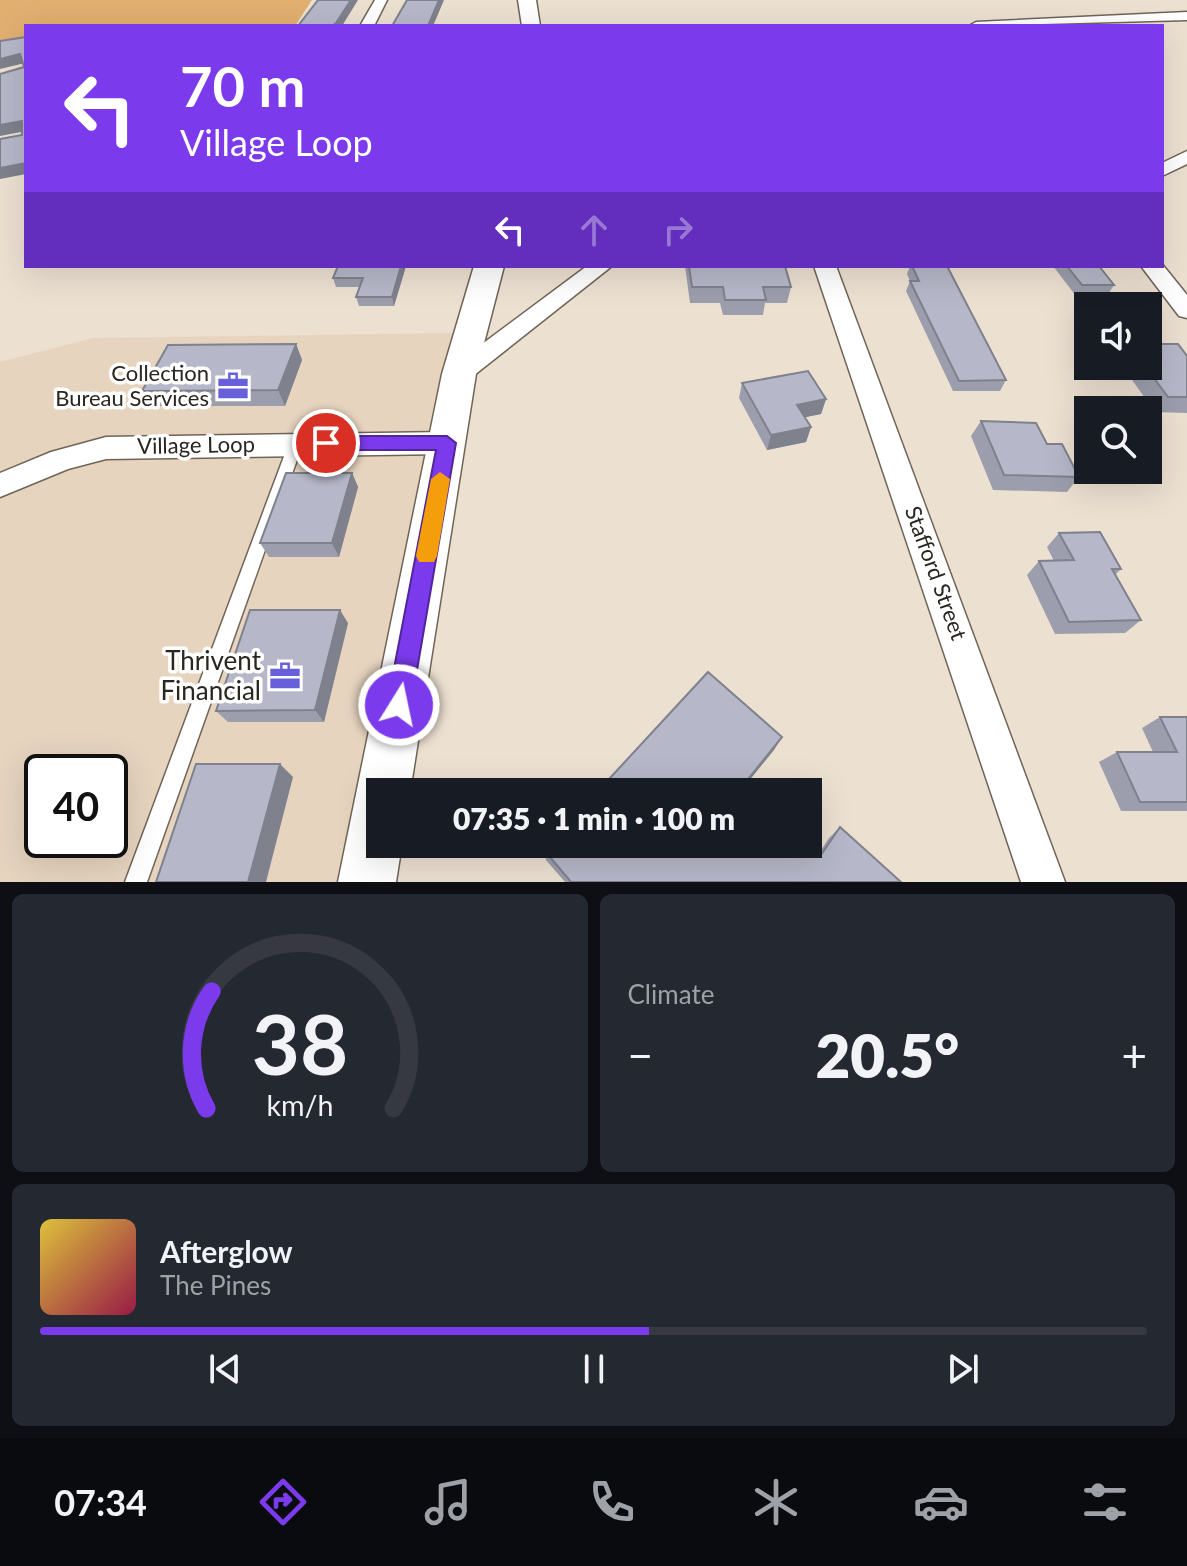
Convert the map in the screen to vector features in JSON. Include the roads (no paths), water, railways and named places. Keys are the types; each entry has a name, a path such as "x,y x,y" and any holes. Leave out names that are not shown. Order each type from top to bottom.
{"street":[{"path":"368,24 381,0"},
{"path":"527,0 531,24"},
{"path":"1018,24 1187,16"},
{"path":"1164,169 1187,157"},
{"path":"386,778 459,374 488,268"},
{"path":"459,374 598,268"},
{"name":"Stafford Street","path":"826,268 1043,882"},
{"path":"1154,268 1187,311"},
{"name":"Village Loop","path":"0,485 61,460 106,448 447,443"},
{"path":"367,882 371,858"}],"lane":[{"path":"136,882 296,443"}],"place":[{"name":"Collection Bureau Services","path":"233,386"},
{"name":"Thrivent Financial","path":"285,676"}]}
